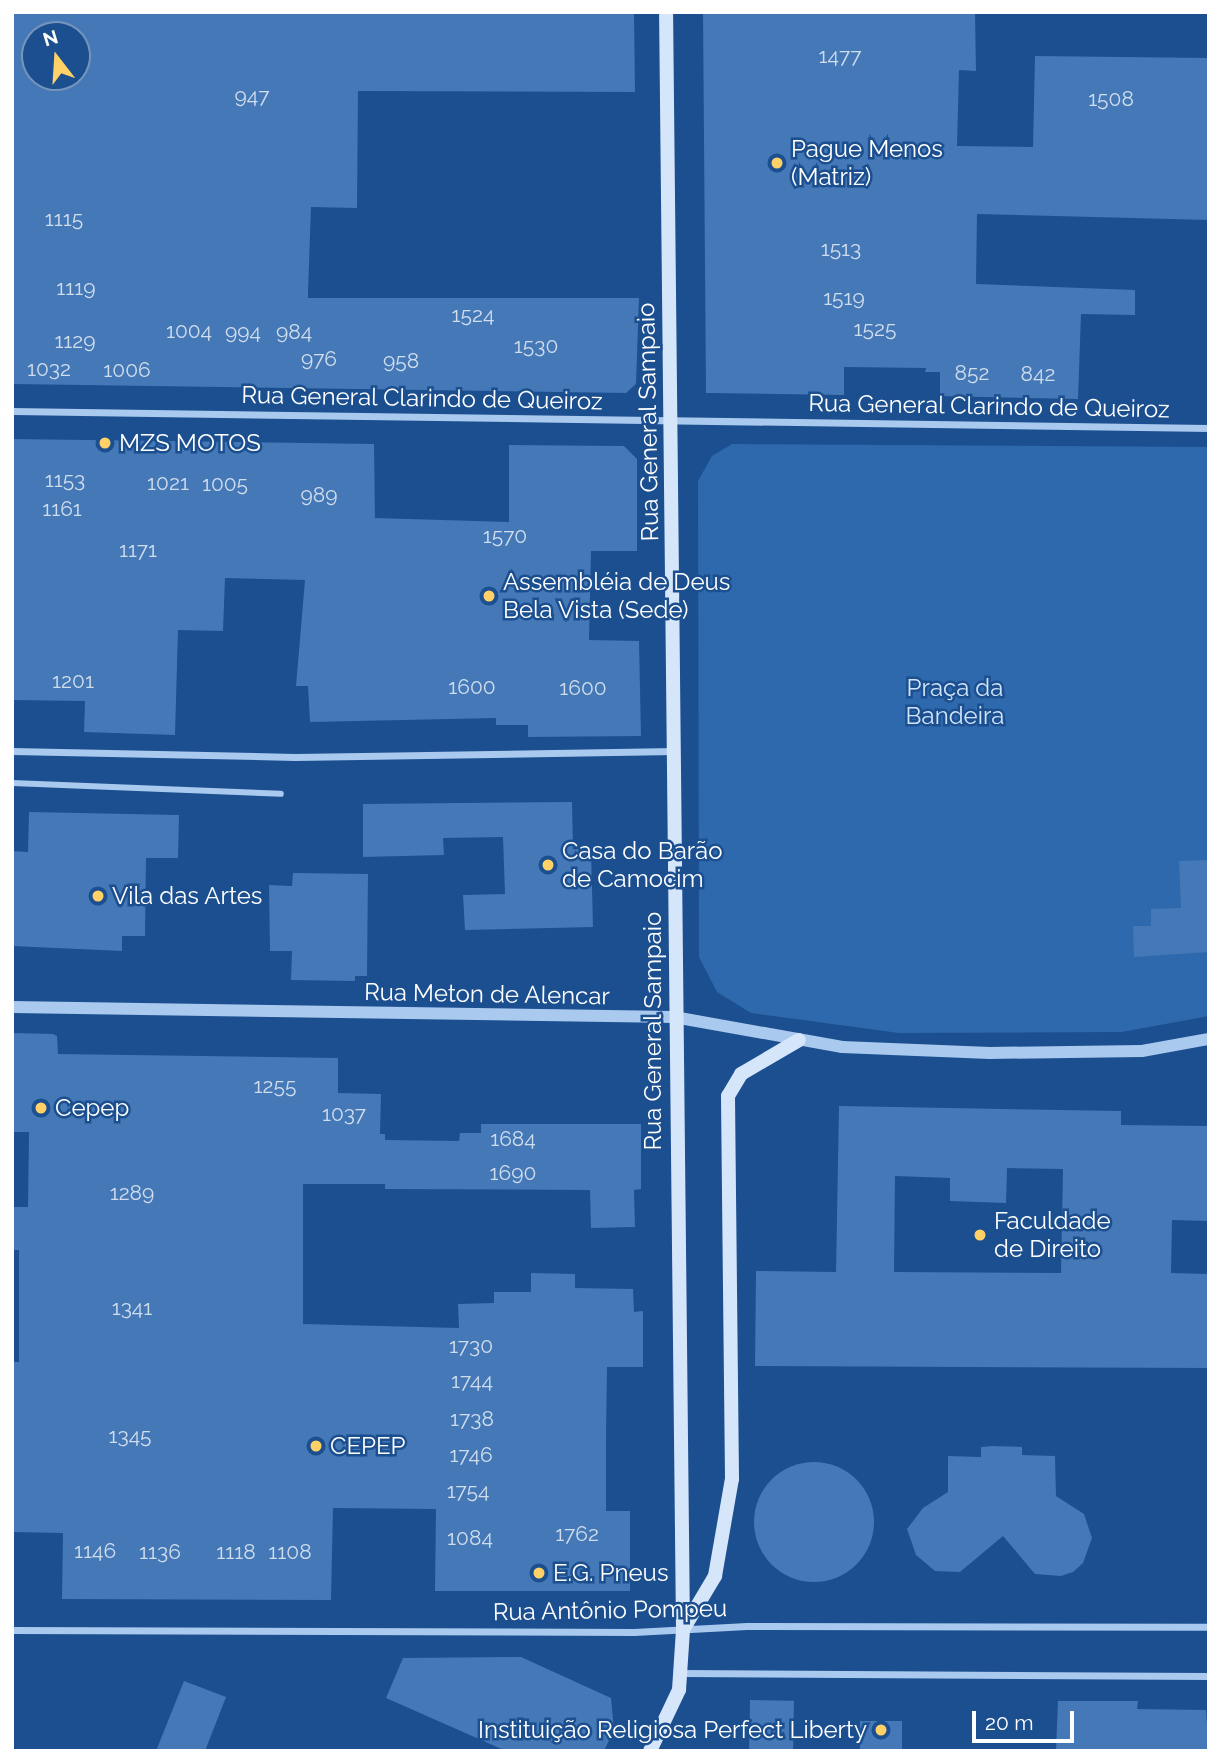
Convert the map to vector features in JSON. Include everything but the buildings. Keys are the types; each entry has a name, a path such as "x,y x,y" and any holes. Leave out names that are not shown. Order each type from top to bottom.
{"main road":[{"name":"Rua General Sampaio","path":"650,1751 679,1690 683,1629 674,1017 676,751 669,421 666,12"},
{"path":"683,1629 715,1577 732,1479 728,1096 741,1074 799,1040"}],"street":[{"name":"Rua General Clarindo de Queiroz","path":"12,411 1209,428"},
{"path":"12,751 295,757 676,751"},
{"path":"12,783 281,794"},
{"name":"Rua Meton de Alencar","path":"12,1007 674,1017 842,1047 990,1053 1142,1051 1209,1040"},
{"name":"Rua Antônio Pompeu","path":"12,1630 1209,1627"},
{"path":"680,1673 1209,1676"}],"green space":[{"name":"Praça da Bandeira","path":"732,444 1209,447 1209,1016 1122,1032 899,1033 751,1013 717,992 699,957 698,481 712,456"}],"place":[{"name":"Pague Menos (Matriz)","path":"777,163"},
{"name":"MZS MOTOS","path":"105,443"},
{"name":"Assembléia de Deus Bela Vista (Sede)","path":"489,596"},
{"name":"Casa do Barão de Camocim","path":"548,865"},
{"name":"Vila das Artes","path":"98,896"},
{"name":"Cepep","path":"41,1108"},
{"name":"Faculdade de Direito","path":"980,1235"},
{"name":"CEPEP","path":"316,1446"},
{"name":"E.G. Pneus","path":"539,1573"},
{"name":"Instituição Religiosa Perfect Liberty","path":"881,1730"}]}
